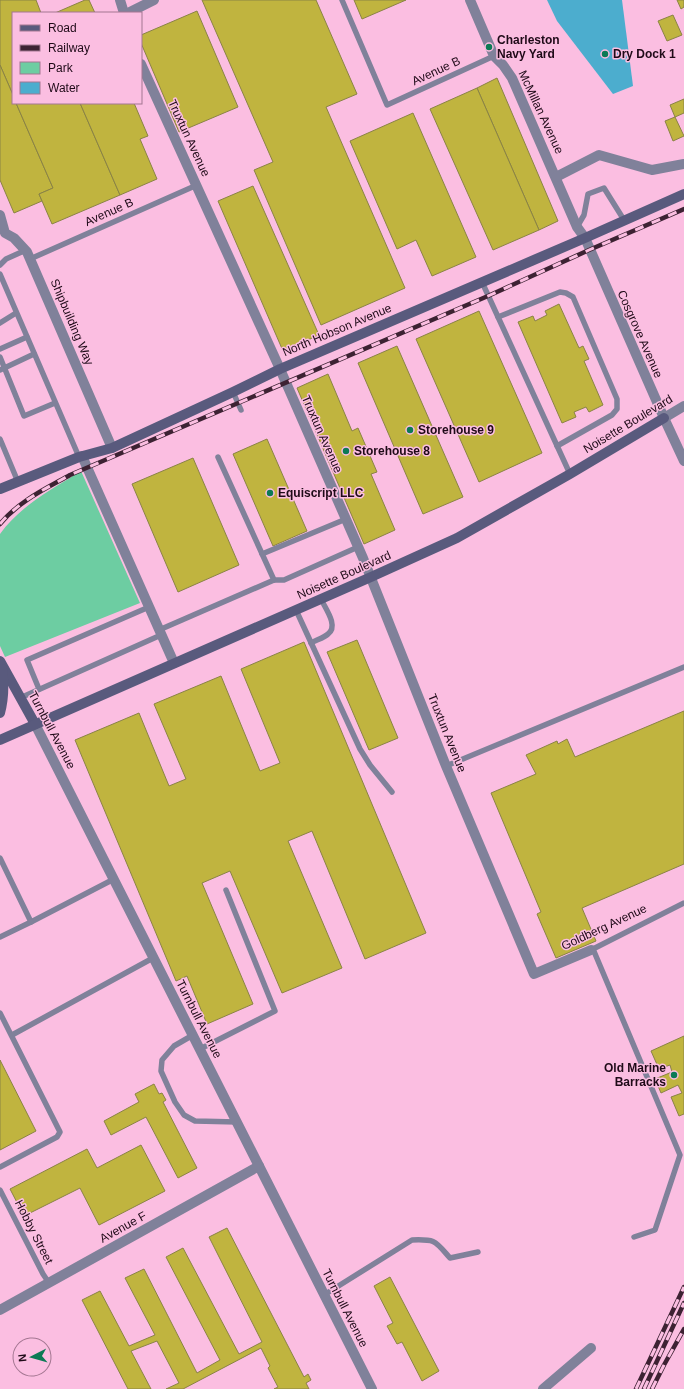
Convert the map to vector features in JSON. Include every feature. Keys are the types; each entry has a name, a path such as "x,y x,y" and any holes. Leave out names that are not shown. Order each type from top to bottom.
{"street":[{"path":"120,0 124,12"},
{"path":"130,12 154,0"},
{"name":"McMillan Avenue","path":"470,0 494,56 503,65 512,78 578,227 585,238"},
{"name":"Truxtun Avenue","path":"142,66 280,369 346,519 371,577 446,766 534,974"},
{"path":"556,177 599,155 652,170 684,164"},
{"name":"North Hobson Avenue","path":"0,489 80,457 112,448 280,369 684,194"},
{"name":"Shipbuilding Way","path":"0,214 3,231 14,238 28,255 112,448"},
{"name":"Cosgrove Avenue","path":"585,238 684,461"},
{"name":"Noisette Boulevard","path":"0,740 457,538 570,474 684,406"},
{"path":"80,457 174,663"},
{"path":"0,662 3,686 3,702 0,712"},
{"name":"Turnbull Avenue","path":"0,662 35,724 372,1389"},
{"name":"Goldberg Avenue","path":"534,974 592,949"},
{"name":"Avenue F","path":"0,1310 259,1166"},
{"path":"543,1389 591,1348"}],"lane":[{"name":"Avenue B","path":"342,0 387,105 494,56"},
{"name":"Avenue B","path":"0,265 6,258 28,255 197,185"},
{"path":"578,227 584,215 588,194 604,188 624,220"},
{"path":"0,274 55,403 80,457"},
{"path":"482,282 570,474"},
{"path":"498,317 560,292 566,293 573,297 617,399 617,408 612,415 557,446"},
{"path":"0,323 16,313"},
{"path":"0,349 27,337"},
{"path":"2,369 34,354"},
{"path":"0,357 2,369 24,416 55,403"},
{"path":"233,392 241,410"},
{"path":"0,439 18,482"},
{"path":"218,457 274,580"},
{"path":"262,554 346,519"},
{"path":"20,698 274,580 284,580 358,547"},
{"path":"311,642 328,634 332,630 332,624 321,599"},
{"path":"40,689 27,660 149,607"},
{"path":"296,610 360,749 370,765 392,792"},
{"path":"446,766 684,667"},
{"path":"0,858 32,922"},
{"path":"0,936 32,922 114,879"},
{"path":"200,1049 275,1011 226,890"},
{"name":"Goldberg Avenue","path":"592,949 684,903"},
{"path":"592,949 680,1155 655,1230 634,1237"},
{"path":"12,1035 154,958"},
{"path":"0,1013 60,1132 57,1137 0,1167"},
{"path":"193,1035 174,1046 162,1060 161,1071 175,1102 184,1115 196,1121 237,1122"},
{"name":"Hobby Street","path":"0,1190 49,1283"},
{"path":"324,1295 412,1240 427,1240 436,1242 450,1258 478,1252"}],"green space":[{"path":"81,471 140,603 5,657 0,646 0,534 17,515 37,499"}],"water":[{"name":"Dry Dock 1","path":"547,0 622,0 633,86 613,94 557,21"}],"building":[{"path":"0,0 36,0 41,12 12,12 12,93 0,65"},
{"path":"85,0 89,0 95,12 57,12"},
{"path":"202,0 316,0 357,94 326,107 405,288 321,325 254,170 273,162"},
{"path":"354,0 406,0 362,19"},
{"path":"677,0 684,0 684,7 681,9"},
{"path":"197,11 238,107 179,132 142,45 142,35"},
{"path":"673,15 682,35 667,41 658,21"},
{"path":"0,65 12,93 12,104 16,104 53,188 39,194 42,201 14,213 0,180"},
{"path":"497,78 558,221 539,230 477,88"},
{"path":"477,88 539,230 493,250 430,109"},
{"path":"684,99 684,113 675,117 670,105"},
{"path":"16,104 80,104 120,195 52,224 39,194 53,188"},
{"path":"80,104 134,104 148,136 140,139 157,179 120,195"},
{"path":"413,113 476,257 432,276 416,240 397,249 350,141"},
{"path":"675,117 684,136 673,141 665,121"},
{"path":"253,186 319,335 283,351 218,201"},
{"path":"559,304 579,348 583,346 589,359 584,361 603,405 589,412 586,407 574,412 576,417 562,423 518,322 533,316 535,321 547,315 545,311"},
{"path":"479,311 542,453 479,482 416,339"},
{"name":"Storehouse 9","path":"397,346 463,497 423,514 358,363"},
{"name":"Storehouse 8","path":"328,374 352,431 358,428 377,472 371,474 395,530 364,544 297,388"},
{"name":"Equiscript LLC","path":"267,439 307,531 273,546 233,454"},
{"path":"193,458 239,565 178,592 132,484"},
{"path":"357,640 398,738 369,750 327,652"},
{"path":"304,642 426,933 365,959 312,831 288,841 342,968 282,993 230,871 202,883 253,1004 207,1024 187,976 176,981 75,740 139,713 169,786 186,779 154,704 221,676 260,771 280,763 241,669"},
{"path":"684,711 684,864 582,908 596,941 556,958 537,914 541,912 491,793 536,774 526,755 557,741 558,744 567,739 575,757"},
{"name":"Old Marine Barracks","path":"684,1036 684,1114 679,1116 671,1097 682,1093 678,1085 661,1093 655,1079 672,1072 670,1065 659,1069 651,1051"},
{"path":"0,1060 36,1131 0,1150"},
{"path":"154,1084 159,1094 162,1093 166,1100 163,1102 197,1168 178,1178 146,1117 111,1135 104,1121 139,1102 135,1094"},
{"path":"141,1145 165,1191 99,1225 80,1188 24,1216 10,1189 87,1149 97,1168"},
{"path":"227,1228 304,1377 308,1374 311,1380 306,1383 309,1389 274,1389 278,1387 268,1368 270,1366 261,1348 183,1389 166,1389 179,1383 157,1341 131,1351 151,1389 128,1389 82,1300 100,1291 129,1346 155,1335 125,1278 144,1269 197,1373 220,1360 166,1257 183,1248 239,1354 262,1342 209,1237"},
{"path":"390,1277 439,1371 422,1381 402,1342 397,1344 387,1326 393,1323 374,1286"}],"railway":[{"path":"0,524 24,502 70,475 488,296 684,209"},
{"path":"636,1389 684,1287"},
{"path":"644,1389 684,1303"},
{"path":"652,1389 684,1329"}],"place":[{"name":"Charleston Navy Yard","path":"489,47"},
{"name":"Dry Dock 1","path":"605,54"},
{"name":"Storehouse 9","path":"410,430"},
{"name":"Storehouse 8","path":"346,451"},
{"name":"Equiscript LLC","path":"270,493"},
{"name":"Old Marine Barracks","path":"674,1075"}]}
